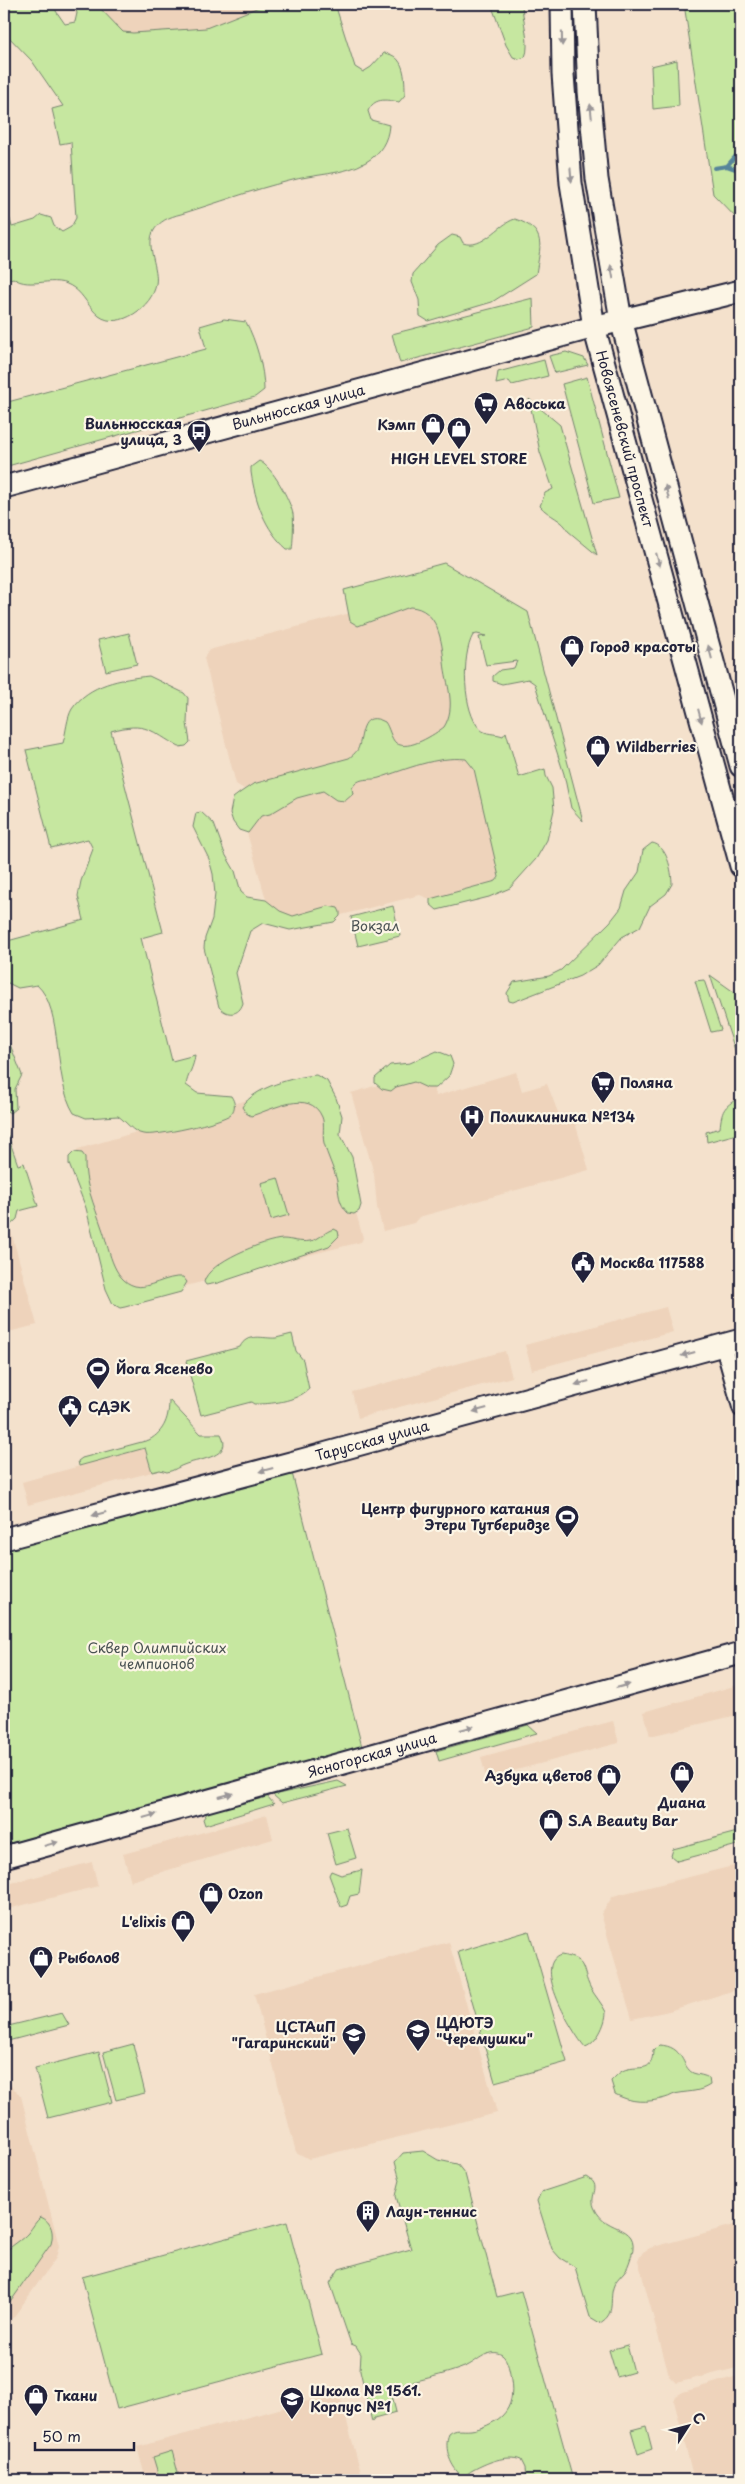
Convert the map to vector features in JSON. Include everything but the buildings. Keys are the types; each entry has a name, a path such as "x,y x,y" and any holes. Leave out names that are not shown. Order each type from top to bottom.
{"main road":[{"name":"Новоясеневский проспект","path":"562,4 563,74 572,182 594,327 741,866"},
{"name":"Новоясеневский проспект","path":"585,4 589,91 597,179 621,320 741,766"},
{"name":"Вильнюсская улица","path":"4,487 594,327 741,291"},
{"name":"Тарусская улица","path":"4,1539 297,1462 732,1342"},
{"name":"Ясногорская улица","path":"4,1857 741,1653"}],"street":[{"path":"732,1342 741,1409"}],"shaded area":[{"path":"73,4 326,4 89,59"},
{"path":"415,596 440,617 463,721 448,739 244,789 236,784 204,658 209,650"},
{"path":"450,747 466,758 474,768 500,871 496,881 430,899 420,895 294,927 270,913 241,812"},
{"name":"Поликлиника №134","path":"429,1070 436,1096 516,1072 522,1091 547,1084 559,1115 572,1112 589,1170 419,1217 414,1223 383,1231 377,1207 374,1174 351,1093"},
{"path":"310,1082 322,1089 363,1238 361,1242 122,1302 76,1151"},
{"path":"7,1217 37,1325 4,1333 4,1218"},
{"path":"666,1307 673,1332 532,1370 525,1345"},
{"path":"505,1351 512,1377 358,1418 352,1392"},
{"path":"145,1448 152,1472 28,1505 22,1482"},
{"path":"741,1684 741,1714 650,1736 644,1712"},
{"path":"613,1721 619,1743 486,1778 481,1757"},
{"path":"267,1815 273,1839 131,1881 123,1854"},
{"path":"92,1862 98,1886 4,1910 4,1885"},
{"path":"741,1864 741,1988 669,2011 632,2019 601,1914 613,1896"},
{"path":"449,1942 497,2113 309,2159 296,2152 254,1994"},
{"path":"4,2079 21,2096 59,2246 56,2258 8,2325 4,2322"},
{"path":"741,2223 741,2367 676,2383 669,2376 638,2260 643,2252 650,2248"},
{"path":"741,2375 741,2480 694,2480 674,2401 676,2396 683,2392"},
{"name":"Школа № 1561. Корпус №1","path":"339,2393 363,2480 146,2480 137,2447"}],"green space":[{"path":"4,4 56,4 56,11 65,24 75,22 77,13 74,4 96,4 123,32 133,33 206,28 264,5 335,4 355,67 363,72 371,67 384,53 391,55 400,62 404,74 405,95 399,102 381,100 370,107 368,111 371,120 389,125 387,136 382,146 366,162 328,174 262,188 161,222 155,228 151,238 156,271 154,292 142,308 134,314 116,320 107,320 99,316 92,309 78,291 66,284 59,282 27,283 13,278 7,280 7,306 4,309 4,198 12,227 35,220 41,215 51,218 54,226 62,232 71,227 76,218 71,142 60,144 52,109 63,106 32,61 4,32"},
{"path":"491,4 522,4 527,39 525,57 519,59 513,57 506,45"},
{"path":"684,4 741,4 741,223 713,194"},
{"path":"677,60 679,106 653,109 651,66"},
{"path":"515,219 526,223 537,234 540,248 536,274 492,302 428,321 420,316 419,300 412,282 413,274 438,245 452,235 460,237 463,243 477,243"},
{"path":"533,298 534,327 400,363 392,334"},
{"path":"224,319 246,322 253,338 259,355 264,382 264,390 255,397 4,467 4,403 206,349 200,326"},
{"path":"566,352 584,358 588,365 555,373 549,356"},
{"path":"544,360 548,376 512,385 509,381 496,384 498,372"},
{"path":"587,377 619,498 594,503 562,384"},
{"path":"529,399 560,425 597,555 540,506 545,493 553,489 540,452"},
{"path":"259,461 275,476 291,508 293,514 292,549 287,549 279,541 267,524 258,504 251,467"},
{"path":"444,563 528,612 583,821 571,808 564,774 535,684 528,679 502,684 493,681 493,676 500,670 514,668 517,661 486,665 479,637 486,636 473,635 469,644 465,669 467,697 474,721 485,732 503,736 506,732 519,777 545,769 552,788 554,810 547,840 536,859 510,888 489,897 437,910 430,904 430,899 496,881 499,877 474,769 466,759 433,761 379,778 361,780 355,784 352,788 353,794 345,801 336,800 323,791 297,798 270,814 261,816 248,833 239,830 233,822 230,813 233,798 253,784 349,758 358,750 365,725 372,719 385,722 394,741 401,745 414,744 444,727 450,711 450,695 440,636 433,620 427,613 410,607 358,626 350,621 344,590"},
{"path":"129,633 137,664 106,671 98,640"},
{"path":"149,676 184,693 188,698 187,723 190,742 186,746 179,747 154,732 141,727 111,731 163,932 141,938 172,1061 195,1055 186,1085 197,1093 231,1096 234,1110 225,1117 202,1125 161,1133 143,1134 136,1131 118,1116 86,1118 74,1113 67,1098 63,1082 51,1010 45,996 37,985 18,988 4,981 4,942 84,920 78,896 81,881 93,849 88,839 51,848 26,750 63,743 70,712 79,701 96,688 117,681"},
{"path":"201,812 214,824 225,854 235,871 241,892 247,897 266,900 280,911 293,916 328,906 338,908 340,912 340,916 334,922 290,930 263,923 250,931 236,973 243,1003 239,1010 232,1013 226,1012 219,1007 204,948 205,938 212,919 215,894 209,859 193,827 196,813"},
{"path":"652,843 661,848 668,859 672,884 666,894 650,906 640,927 622,937 598,965 580,976 513,1002 509,1001 507,993 514,982 549,976 561,970 610,922 621,908 626,891 639,872 643,850"},
{"name":"Вокзал","path":"393,906 400,936 358,946 351,917"},
{"path":"710,975 741,997 741,1068"},
{"path":"704,980 721,1030 711,1032 695,981"},
{"path":"4,1035 22,1075 15,1089 16,1108 10,1113 4,1109"},
{"path":"437,1051 450,1056 453,1064 449,1076 436,1088 427,1088 414,1082 396,1087 391,1091 382,1089 375,1083 375,1078 390,1065 410,1063"},
{"path":"316,1075 327,1081 336,1098 342,1116 340,1134 352,1157 361,1205 359,1211 354,1214 348,1213 341,1202 336,1176 324,1143 323,1120 316,1108 300,1102 290,1103 251,1116 242,1107 256,1094 275,1084"},
{"path":"741,1096 741,1133 707,1142 706,1132 720,1128 725,1108"},
{"path":"4,1125 18,1165 24,1163 38,1206 19,1211 17,1219 4,1231"},
{"path":"74,1152 82,1153 85,1157 86,1176 90,1194 112,1262 121,1277 127,1283 140,1287 170,1278 183,1277 187,1282 181,1292 120,1308 113,1304 106,1289 86,1208 69,1164 69,1157"},
{"path":"278,1178 289,1215 271,1220 261,1183"},
{"path":"334,1229 338,1231 339,1236 329,1246 218,1283 206,1285 204,1282 208,1274 215,1267 238,1253 274,1240 283,1239 303,1242 313,1240"},
{"path":"292,1334 296,1351 303,1360 309,1389 297,1397 275,1403 254,1404 251,1402 201,1415 186,1361 240,1347 247,1339 256,1337 276,1338"},
{"path":"169,1400 201,1434 221,1434 224,1442 223,1448 214,1456 167,1472 160,1470 152,1472 145,1448 79,1466 78,1461 82,1458 149,1440 159,1432 165,1423"},
{"name":"Сквер Олимпийских чемпионов","path":"292,1473 362,1747 4,1845 4,1550"},
{"path":"528,1725 537,1733 439,1761 436,1751"},
{"path":"338,1781 347,1786 282,1803 273,1795"},
{"path":"267,1796 274,1804 205,1825 203,1819 208,1812"},
{"path":"347,1828 356,1858 336,1864 327,1833"},
{"path":"741,1831 741,1844 677,1861 671,1856 673,1849"},
{"path":"362,1870 359,1894 350,1896 347,1905 341,1907 329,1875 331,1871 341,1875"},
{"path":"529,1931 567,2062 495,2082 458,1952"},
{"path":"561,1955 580,1962 591,1989 606,2012 600,2033 593,2042 585,2047 564,2014 552,1984 550,1971 553,1961"},
{"path":"62,2013 69,2025 4,2042 4,2027"},
{"path":"133,2044 145,2093 116,2100 103,2052"},
{"path":"659,2045 674,2049 689,2070 709,2078 710,2085 699,2090 678,2093 652,2101 633,2101 615,2094 611,2081 623,2071 649,2065 653,2051"},
{"path":"99,2052 112,2102 48,2118 35,2068"},
{"path":"423,2151 438,2160 457,2164 465,2174 497,2297 521,2291 573,2480 526,2480 525,2468 521,2460 515,2458 490,2462 463,2477 452,2463 447,2445 449,2434 457,2430 471,2430 491,2423 502,2416 510,2404 512,2390 509,2370 504,2357 497,2353 488,2354 459,2369 390,2388 396,2412 374,2418 372,2422 360,2370 361,2354 356,2346 351,2344 330,2283 339,2269 411,2249 396,2196 400,2180 395,2162 403,2153"},
{"path":"587,2177 592,2180 595,2187 594,2207 607,2222 629,2234 633,2249 628,2266 614,2285 609,2315 600,2323 590,2317 575,2267 560,2258 552,2249 537,2201 541,2192"},
{"path":"41,2217 50,2225 51,2244 4,2311 4,2254 30,2231"},
{"path":"287,2222 322,2354 117,2409 82,2277"},
{"path":"627,2345 634,2372 617,2377 609,2350"},
{"path":"646,2426 652,2449 638,2454 631,2430"},
{"path":"172,2451 180,2480 160,2480 153,2457"}],"waterway":[{"path":"727,166 741,150"},
{"path":"727,166 741,171"},
{"path":"714,168 727,166"}],"place":[{"name":"Авоська","path":"486,425"},
{"name":"Кэмп","path":"433,446"},
{"name":"HIGH LEVEL STORE","path":"459,450"},
{"name":"Вильнюсская улица, 3","path":"199,453"},
{"name":"Город красоты","path":"572,668"},
{"name":"Wildberries","path":"598,768"},
{"name":"Поляна","path":"603,1104"},
{"name":"Поликлиника №134","path":"472,1138"},
{"name":"Москва 117588","path":"583,1284"},
{"name":"Йога Ясенево","path":"98,1390"},
{"name":"СДЭК","path":"70,1428"},
{"name":"Центр фигурного катания Этери Тутберидзе","path":"567,1538"},
{"name":"Диана","path":"682,1794"},
{"name":"Азбука цветов","path":"609,1797"},
{"name":"S.A Beauty Bar","path":"551,1842"},
{"name":"Ozon","path":"211,1915"},
{"name":"L'elixis","path":"183,1943"},
{"name":"Рыболов","path":"41,1979"},
{"name":"ЦДЮТЭ \"Черемушки\"","path":"418,2052"},
{"name":"ЦСТАиП \"Гагаринский\"","path":"354,2056"},
{"name":"Лаун-теннис","path":"368,2233"},
{"name":"Ткани","path":"36,2417"},
{"name":"Школа № 1561. Корпус №1","path":"292,2420"}]}
